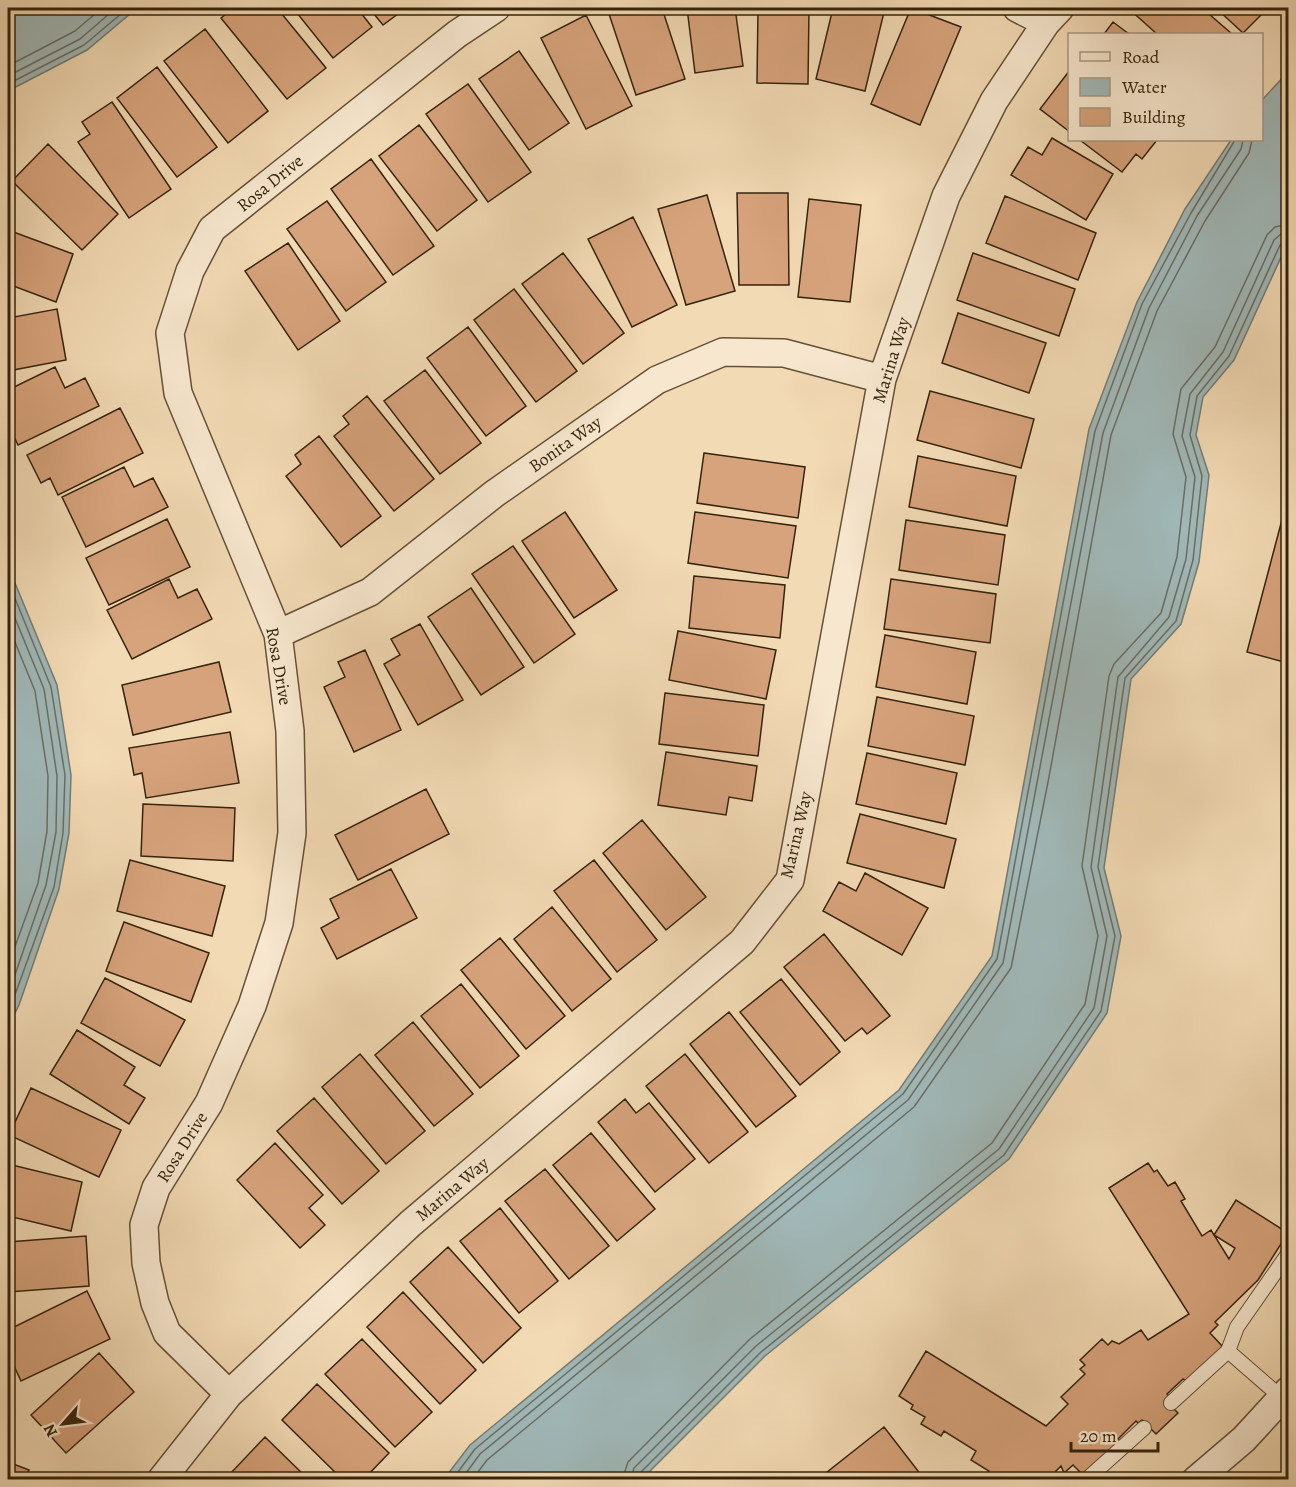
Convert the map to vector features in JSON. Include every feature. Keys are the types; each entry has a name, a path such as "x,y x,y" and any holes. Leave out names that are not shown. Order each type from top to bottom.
{"street":[{"name":"Rosa Drive","path":"229,1394 167,1333 155,1303 146,1263 144,1226 156,1188 209,1103 252,1006 279,922 292,833 290,731 278,634 178,393 170,333 190,272 212,229 457,34 496,8"},
{"path":"1017,8 1053,15"},
{"name":"Marina Way","path":"161,1479 229,1394 410,1224 742,942 790,880 882,379 946,196 994,101 1053,15"},
{"name":"Bonita Way","path":"278,634 370,592 494,494 657,380 701,361 723,352 784,352 882,379"},
{"path":"1196,1479 1244,1439 1285,1395"}],"lane":[{"path":"1171,1403 1228,1351 1237,1327 1288,1254"},
{"path":"1228,1351 1285,1395"},
{"path":"1092,1478 1144,1428"}],"water":[{"path":"8,8 137,8 87,50 8,91"},
{"path":"1288,72 1288,242 1234,360 1203,397 1196,435 1209,475 1199,562 1181,624 1131,679 1104,868 1121,936 1107,1013 1009,1159 765,1356 642,1479 444,1479 470,1445 899,1090 992,956 1089,429 1137,302 1185,209 1230,141 1263,141 1263,99"},
{"path":"8,566 57,685 71,775 69,833 59,889 19,1005 8,1027"}],"building":[{"path":"234,8 277,8 326,68 287,99 221,18"},
{"path":"293,8 357,8 372,27 333,58"},
{"path":"369,8 406,8 383,25"},
{"path":"607,8 662,8 685,79 636,95"},
{"path":"687,8 735,8 743,66 695,73"},
{"path":"758,8 809,8 808,84 757,83"},
{"path":"833,8 885,8 865,91 816,79"},
{"path":"911,8 961,27 920,125 871,104"},
{"path":"1128,8 1202,8 1231,33 1156,33"},
{"path":"1216,8 1268,8 1243,33"},
{"path":"586,15 632,106 586,129 541,38"},
{"path":"1113,22 1128,33 1105,33"},
{"path":"205,29 268,111 228,143 164,61"},
{"path":"519,51 569,123 529,150 479,79"},
{"path":"157,67 217,147 177,177 117,98"},
{"path":"1068,73 1068,130 1040,109"},
{"path":"468,84 531,172 488,202 426,114"},
{"path":"112,102 171,189 129,218 78,142 90,134 82,122"},
{"path":"419,125 477,200 437,231 379,156"},
{"path":"1052,138 1113,174 1086,220 1011,175 1028,147 1042,155"},
{"path":"1081,141 1156,141 1142,159 1136,154 1122,172"},
{"path":"48,144 118,214 82,250 12,181"},
{"path":"371,159 434,246 393,275 331,189"},
{"path":"737,193 788,193 789,285 739,285"},
{"path":"707,195 735,291 686,305 658,209"},
{"path":"1005,196 1096,233 1078,280 986,243"},
{"path":"809,199 861,205 850,302 798,297"},
{"path":"327,201 386,282 346,311 287,229"},
{"path":"633,217 677,305 632,327 588,239"},
{"path":"8,230 73,254 56,302 8,284"},
{"path":"288,243 340,321 298,350 245,271"},
{"path":"563,253 624,333 583,364 522,284"},
{"path":"973,253 1075,289 1059,336 957,300"},
{"path":"514,289 577,371 536,402 474,320"},
{"path":"57,309 66,360 8,371 8,318"},
{"path":"958,313 1046,343 1029,393 942,363"},
{"path":"468,327 526,406 486,436 427,358"},
{"path":"55,367 65,388 85,378 99,406 18,445 8,424 8,390"},
{"path":"425,370 481,443 440,474 384,401"},
{"path":"930,391 1034,419 1021,468 917,440"},
{"path":"367,396 434,479 394,511 334,436 349,424 343,416"},
{"path":"120,408 143,453 58,495 50,478 41,483 27,455"},
{"path":"319,436 381,516 341,547 286,476 301,464 295,455"},
{"path":"704,453 805,467 798,518 697,503"},
{"path":"918,456 1016,476 1007,526 909,507"},
{"path":"124,467 134,487 153,478 168,507 86,547 62,497"},
{"path":"1288,497 1288,663 1247,652"},
{"path":"565,512 617,590 574,618 522,541"},
{"path":"695,512 796,526 788,578 688,563"},
{"path":"167,519 190,567 109,605 86,558"},
{"path":"906,520 1005,535 998,585 899,570"},
{"path":"513,546 575,634 534,663 472,574"},
{"path":"694,576 785,585 780,638 689,628"},
{"path":"169,579 178,598 197,589 212,619 132,659 107,610"},
{"path":"891,579 996,594 990,643 884,629"},
{"path":"471,588 524,667 481,695 428,617"},
{"path":"420,624 463,700 418,725 384,664 400,655 391,639"},
{"path":"678,631 776,650 766,699 669,680"},
{"path":"885,635 976,652 967,704 876,687"},
{"path":"365,650 401,730 354,752 324,687 345,677 338,662"},
{"path":"219,662 231,712 133,735 122,685"},
{"path":"665,693 764,705 758,756 659,744"},
{"path":"877,697 974,716 965,765 868,746"},
{"path":"230,732 239,783 146,798 142,773 134,775 129,748"},
{"path":"666,752 757,766 752,801 729,797 726,815 658,805"},
{"path":"867,753 957,773 946,824 856,804"},
{"path":"426,789 449,834 358,880 335,835"},
{"path":"143,804 235,808 233,861 141,856"},
{"path":"860,814 956,839 944,888 847,863"},
{"path":"642,820 706,897 666,930 603,853"},
{"path":"130,860 225,886 212,936 117,911"},
{"path":"594,860 657,940 617,972 554,891"},
{"path":"391,869 417,918 337,959 321,928 339,918 330,899"},
{"path":"865,873 928,908 902,955 823,911 839,882 856,891"},
{"path":"552,907 611,979 572,1011 514,939"},
{"path":"124,922 209,953 191,1002 106,971"},
{"path":"824,934 890,1016 867,1034 862,1028 845,1041 784,967"},
{"path":"500,938 565,1016 526,1049 461,970"},
{"path":"105,978 185,1020 160,1066 81,1023"},
{"path":"781,979 840,1052 800,1085 740,1012"},
{"path":"461,984 519,1056 480,1088 421,1016"},
{"path":"729,1012 796,1096 756,1127 690,1044"},
{"path":"413,1022 473,1094 434,1126 375,1055"},
{"path":"77,1030 135,1067 124,1085 145,1098 129,1124 50,1074"},
{"path":"360,1054 425,1131 386,1164 322,1087"},
{"path":"685,1054 748,1132 709,1163 646,1086"},
{"path":"31,1088 121,1130 99,1177 9,1135"},
{"path":"314,1098 379,1171 342,1204 277,1131"},
{"path":"625,1099 636,1113 649,1103 695,1159 655,1192 598,1122"},
{"path":"591,1133 655,1209 617,1241 553,1165"},
{"path":"275,1143 323,1195 309,1208 325,1225 300,1248 237,1180"},
{"path":"1148,1163 1154,1172 1157,1170 1168,1186 1175,1182 1185,1199 1181,1201 1202,1236 1211,1230 1214,1235 1236,1200 1288,1233 1258,1280 1215,1322 1218,1325 1210,1333 1224,1348 1188,1382 1183,1379 1167,1394 1170,1397 1166,1401 1178,1413 1156,1434 1142,1420 1138,1423 1136,1421 1118,1439 1121,1443 1086,1478 1073,1465 1064,1473 1061,1466 1047,1480 987,1480 989,1471 971,1460 976,1451 944,1431 941,1436 921,1424 925,1417 911,1409 913,1405 899,1396 926,1351 1046,1426 1068,1404 1061,1397 1085,1374 1080,1369 1085,1365 1080,1360 1102,1339 1108,1345 1112,1341 1119,1344 1141,1330 1148,1340 1189,1314 1109,1188","holes":["1214,1235 1235,1248 1229,1259"]},
{"path":"8,1164 82,1182 71,1231 8,1216"},
{"path":"545,1169 609,1246 569,1279 505,1201"},
{"path":"500,1208 558,1281 519,1313 460,1241"},
{"path":"86,1236 89,1286 8,1292 8,1242"},
{"path":"448,1247 521,1328 483,1363 410,1282"},
{"path":"87,1291 110,1339 21,1381 8,1353 8,1330"},
{"path":"403,1292 476,1370 440,1404 367,1327"},
{"path":"362,1339 432,1412 395,1447 325,1374"},
{"path":"99,1353 134,1392 66,1453 31,1415"},
{"path":"317,1384 389,1453 363,1480 343,1480 282,1420"},
{"path":"884,1427 925,1480 817,1480"},
{"path":"265,1437 309,1480 234,1480 229,1475"},
{"path":"8,1462 29,1470 25,1480 8,1480"}]}
